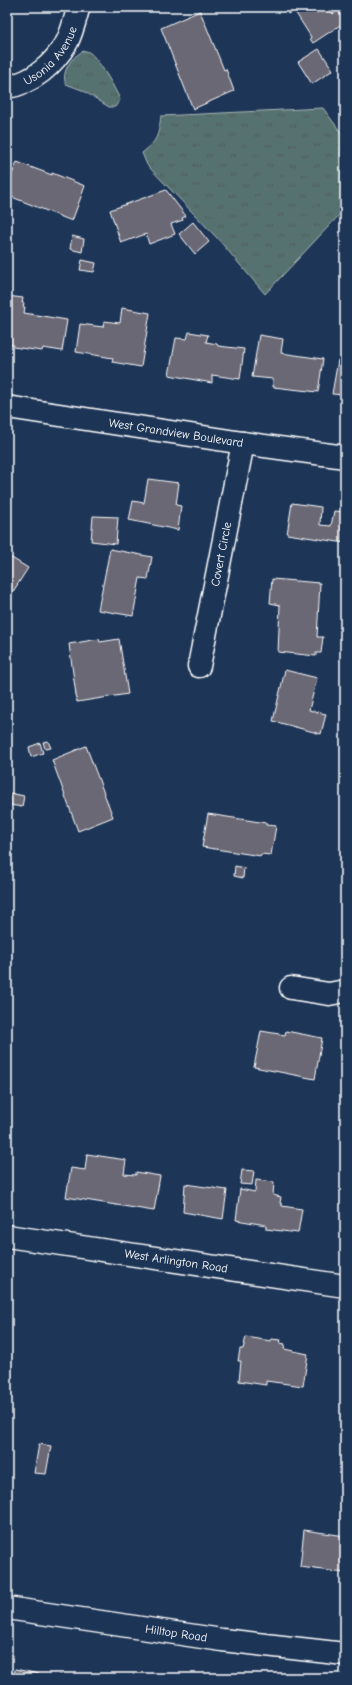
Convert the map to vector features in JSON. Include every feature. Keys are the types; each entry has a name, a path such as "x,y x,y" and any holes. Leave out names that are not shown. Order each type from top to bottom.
{"street":[{"name":"Usonia Avenue","path":"7,87 21,85 37,75 50,63 67,41 77,8"},
{"name":"West Grandview Boulevard","path":"7,407 345,457"},
{"name":"Covert Circle","path":"199,666 243,443"},
{"path":"291,988 329,994 345,991"},
{"name":"West Arlington Road","path":"7,1236 345,1286"},
{"name":"Hilltop Road","path":"7,1608 222,1640 345,1654"}],"green space":[{"path":"84,51 93,56 111,82 120,100 115,107 109,107 82,90 66,84 66,69 76,56"},
{"path":"323,108 345,138 345,209 265,294 218,239 147,165 142,153 154,141 159,128 161,116"}],"building":[{"path":"290,7 328,7 333,14 338,10 345,22 313,43 310,39 311,37 294,10 288,14 286,10"},
{"path":"200,11 224,70 226,69 234,91 193,109 161,28"},
{"path":"319,49 333,70 312,84 298,62"},
{"path":"17,162 52,175 52,173 85,186 72,221 7,195 7,186"},
{"path":"166,190 186,216 182,218 183,220 171,224 175,234 149,244 146,234 121,243 110,210"},
{"path":"193,222 209,242 195,254 179,234"},
{"path":"72,236 84,239 82,252 70,249"},
{"path":"82,260 96,263 94,272 80,270"},
{"path":"7,296 23,298 22,303 24,303 23,307 25,307 24,313 67,320 62,351 43,348 42,351 13,347 14,345 7,344"},
{"path":"122,308 150,313 141,367 112,362 113,358 76,352 80,324 103,327 104,321 120,323"},
{"path":"189,332 208,335 206,342 217,344 218,346 244,349 240,379 212,375 212,383 169,375 176,338 187,339"},
{"path":"259,335 283,339 281,353 323,359 318,392 273,387 273,379 252,377"},
{"path":"338,360 345,361 345,395 332,394"},
{"path":"148,479 179,483 176,505 181,506 178,530 129,520 133,501 144,503"},
{"path":"292,503 321,507 320,525 331,526 334,511 345,512 345,543 287,534"},
{"path":"93,516 118,517 116,544 91,541"},
{"path":"110,549 152,557 148,579 140,578 133,616 98,610"},
{"path":"7,555 28,568 7,601"},
{"path":"272,579 320,583 317,637 323,637 321,653 316,653 316,656 278,652 280,605 270,603"},
{"path":"99,639 100,642 119,639 128,694 77,702 69,644"},
{"path":"285,670 317,678 309,710 326,714 321,734 273,721"},
{"path":"48,741 51,748 45,749 43,742"},
{"path":"40,743 43,753 31,757 29,747"},
{"path":"86,746 113,817 78,831 52,760"},
{"path":"10,793 24,796 22,807 10,805"},
{"path":"208,814 266,823 266,825 276,826 271,855 261,854 261,856 202,847"},
{"path":"235,866 244,868 243,878 234,876"},
{"path":"261,1031 285,1035 286,1031 322,1038 315,1079 254,1067"},
{"path":"87,1154 126,1160 124,1174 136,1175 136,1172 160,1176 154,1211 66,1197 71,1168 85,1170"},
{"path":"242,1170 254,1171 252,1185 240,1184"},
{"path":"256,1180 274,1182 273,1195 281,1197 280,1203 282,1206 302,1209 298,1233 266,1229 266,1225 236,1220 240,1189 255,1192"},
{"path":"185,1184 227,1190 223,1219 183,1212"},
{"path":"246,1337 271,1341 271,1339 281,1340 280,1343 285,1344 284,1349 308,1354 303,1386 266,1381 266,1385 239,1381 241,1361 238,1361 240,1349 243,1349"},
{"path":"39,1444 51,1446 46,1474 34,1473"},
{"path":"304,1530 345,1536 345,1573 300,1567"},
{"path":"15,1669 39,1674 38,1678 14,1678"},
{"path":"59,1675 74,1678 59,1678"}]}
